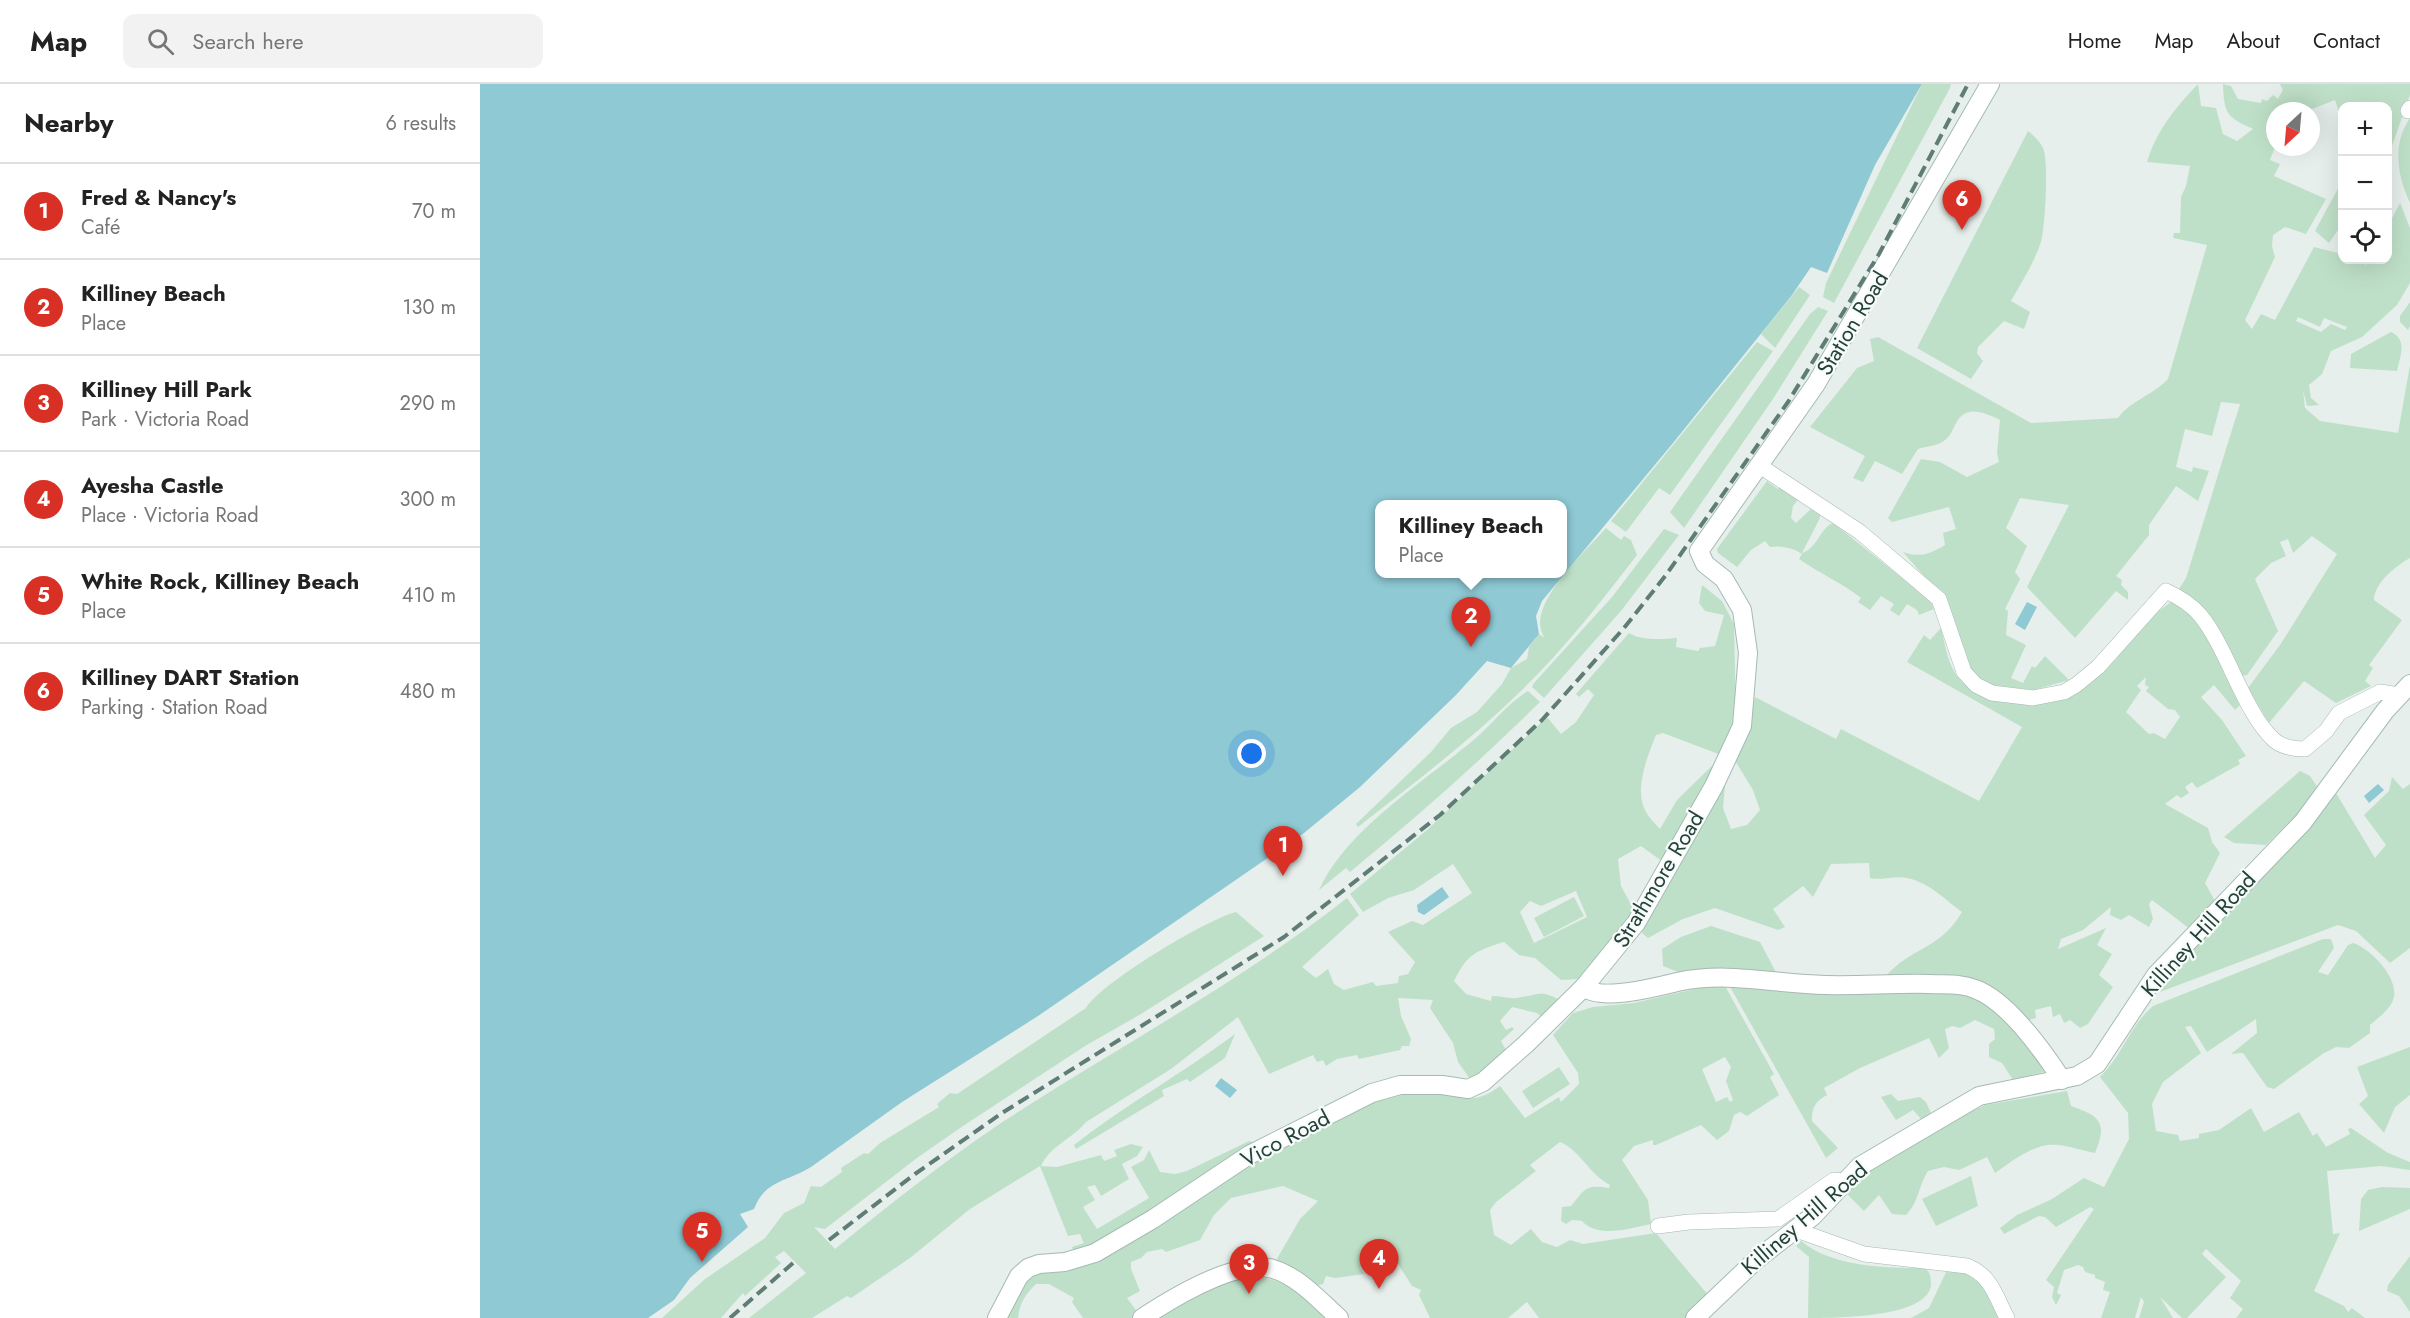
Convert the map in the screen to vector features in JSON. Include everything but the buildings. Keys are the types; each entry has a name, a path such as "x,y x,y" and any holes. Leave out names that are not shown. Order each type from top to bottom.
{"main road":[{"name":"Station Road","path":"1699,551 1769,472 1990,84"},
{"name":"Strathmore Road","path":"1584,987 1636,923 1714,786 1742,726 1748,653 1742,610 1724,579 1705,564 1699,551"},
{"name":"Killiney Hill Road","path":"1695,1318 1741,1274 1827,1203 1860,1166 1979,1096 2062,1080 2086,1071 2106,1055 2156,975 2308,816 2404,689"},
{"path":"1584,987 1588,991 1614,993 1699,977 1729,975 1827,985 1957,985 1988,995 2002,1007 2041,1050 2062,1080"},
{"name":"Vico Road","path":"997,1318 1019,1276 1028,1268 1039,1263 1065,1262 1095,1252 1154,1219 1249,1155 1372,1093 1400,1085 1442,1085 1468,1089 1483,1082 1584,987"},
{"path":"1142,1318 1224,1274 1259,1268 1272,1269 1293,1279 1339,1318"}],"street":[{"path":"1769,472 1860,532 1939,599 1964,672 1976,685 1992,693 2033,698 2064,692 2076,685 2098,667 2166,591 2185,601 2201,616 2256,714 2276,741 2294,749 2305,749 2314,744 2339,713 2346,709 2380,692 2404,689"},
{"path":"1658,1226 1708,1221 1778,1219 1834,1180 1846,1181"},
{"path":"1796,1230 1864,1254 1967,1266 1978,1270 1987,1278 2007,1318"}],"green space":[{"path":"1922,84 1951,84 1834,303 1823,297 1826,283"},
{"path":"2198,84 2201,106 2216,108 2223,134 2237,141 2253,129 2237,121 2228,113 2224,102 2223,84 2231,86 2238,99 2261,103 2262,99 2267,101 2273,95 2278,99 2283,90 2280,84 2410,84 2410,95 2392,146 2392,102 2338,102 2338,109 2335,100 2320,106 2320,102 2266,102 2266,156 2272,156 2270,160 2280,164 2274,176 2326,199 2306,234 2285,227 2273,235 2272,246 2275,257 2245,320 2252,329 2261,314 2275,320 2314,247 2338,253 2338,264 2392,264 2392,218 2400,203 2410,228 2410,283 2397,305 2362,337 2331,351 2322,374 2309,385 2311,398 2319,405 2307,406 2303,390 2305,408 2320,421 2398,433 2410,365 2410,558 2387,575 2375,594 2374,600 2402,620 2369,665 2373,668 2365,681 2371,686 2336,703 2304,681 2269,723 2248,688 2280,645 2337,554 2312,536 2293,553 2288,539 2280,542 2286,556 2271,563 2255,579 2278,631 2247,675 2228,678 2243,702 2235,710 2214,685 2201,697 2222,720 2246,756 2238,760 2240,764 2197,788 2192,782 2185,787 2189,793 2181,798 2177,795 2165,804 2208,828 2212,842 2220,853 2205,883 2216,903 2190,929 2152,900 2149,904 2153,919 2149,927 2129,915 2121,920 2110,915 2111,907 2083,930 2061,939 2058,949 2106,928 2097,945 2112,954 2099,975 2113,987 2088,1024 2080,1028 2070,1020 2064,1023 2060,1014 2053,1017 2051,1006 2035,1010 2036,1018 2026,1021 2006,1002 1885,977 1905,959 1935,942 1953,925 1962,912 1930,888 1915,880 1902,877 1870,878 1869,863 1831,864 1813,897 1803,886 1773,909 1785,927 1778,930 1715,908 1683,919 1648,938 1642,933 1644,919 1703,824 1726,776 1723,808 1731,829 1747,825 1760,810 1753,790 1734,759 1749,725 1755,697 1836,739 1841,729 1979,801 2022,727 1907,662 1924,635 1930,640 1941,628 1953,668 1960,680 1967,686 1990,693 2054,700 2115,660 2144,621 2170,603 2186,578 2240,404 2221,402 2212,436 2185,429 2176,467 2192,472 2193,467 2209,471 2198,501 2176,486 2149,525 2149,535 2116,576 2122,580 2121,585 2128,592 2128,600 2116,591 2075,638 2027,587 2069,505 2020,498 2006,528 2027,546 2015,572 2020,579 2005,609 2008,611 2006,635 2026,645 2011,678 2023,683 2032,666 2035,668 2045,656 2069,680 2034,690 1989,685 1971,674 1942,597 1903,552 1915,555 1925,554 1945,545 1943,533 1956,529 1949,507 1892,522 1888,518 1921,459 1940,462 1967,477 1999,462 1997,453 2000,420 1975,412 1964,414 1945,440 1936,445 1918,449 1902,474 1875,461 1863,482 1853,478 1865,456 1810,427 1857,368 1874,361 1870,339 1878,337 2031,423 2118,418 2129,407 2162,385 2168,379 2207,245 2173,238 2174,233 2180,233 2181,197 2190,166 2147,162 2161,130","holes":["2298,317 2320,327 2324,318 2347,327 2345,330 2331,324 2321,332 2296,321","2146,677 2145,685 2149,687 2146,691 2168,709 2175,710 2180,717 2165,739 2154,733 2149,734 2126,712 2141,690 2137,686"]},
{"path":"2410,118 2410,203 2402,182 2398,160 2401,138"},
{"path":"2028,131 2040,143 2045,155 2044,223 2038,250 2011,301 2030,312 2024,329 2004,321 1978,347 1977,353 1983,361 1971,379 1917,348"},
{"path":"2338,188 2338,230 2329,243 2315,231"},
{"path":"1799,287 1810,295 1775,348 1761,334"},
{"path":"2410,302 2408,330 2400,322 2400,316"},
{"path":"1818,307 1828,311 1773,399 1684,528 1670,512 1810,314"},
{"path":"2391,332 2400,339 2402,349 2397,371 2350,368 2351,354"},
{"path":"1757,342 1773,351 1670,495 1659,488 1626,532 1611,521"},
{"path":"1767,481 1778,489 1780,485 1800,497 1793,506 1791,518 1796,523 1812,508 1820,512 1820,518 1802,553 1812,547 1824,530 1833,523 1930,600 1934,609 1919,615 1917,610 1907,604 1899,616 1890,610 1894,604 1881,596 1870,610 1858,602 1861,598 1799,559 1802,554 1786,547 1770,547 1765,541 1751,550 1737,567 1718,553 1717,549"},
{"path":"1606,528 1621,540 1624,536 1631,540 1637,555 1582,625 1538,674 1442,761 1358,827 1356,824 1431,752 1451,728 1477,712 1502,684 1511,668 1527,659 1529,647 1539,634 1545,638 1540,626 1542,611 1560,580 1567,578 1567,571"},
{"path":"1664,529 1679,535 1621,611 1544,698 1532,687 1534,683 1612,597"},
{"path":"1702,585 1722,601 1734,624 1736,719 1721,755 1663,733 1656,735 1643,772 1641,792 1646,813 1660,829 1677,800 1719,759 1663,862 1641,846 1618,859 1621,886 1634,910 1579,979 1561,980 1535,958 1519,955 1504,942 1474,954 1464,964 1454,981 1466,994 1491,1001 1492,996 1514,998 1539,994 1560,1000 1543,1018 1537,1013 1512,1007 1500,1021 1506,1030 1512,1027 1514,1029 1501,1041 1507,1052 1475,1078 1470,1079 1458,1062 1453,1043 1430,1008 1433,1000 1398,998 1401,1016 1411,1039 1409,1046 1359,1059 1357,1055 1337,1059 1326,1066 1323,1060 1317,1062 1313,1055 1269,1074 1238,1017 1171,1069 1086,1122 1050,1153 1041,1166 1057,1167 1101,1155 1104,1161 1117,1156 1114,1150 1131,1144 1143,1147 1137,1156 1122,1164 1129,1179 1101,1196 1095,1185 1087,1187 1095,1200 1083,1207 1097,1229 1149,1198 1131,1167 1144,1160 1149,1150 1160,1172 1175,1174 1187,1171 1249,1141 1260,1144 1152,1217 1075,1255 1072,1247 1084,1243 1080,1234 1068,1236 1040,1166 970,1209 910,1258 851,1298 847,1296 812,1318 749,1318 806,1273 784,1251 775,1257 781,1263 745,1296 743,1293 721,1318 662,1318 705,1279 765,1238 784,1213 804,1203 811,1186 821,1187 842,1172 841,1168 864,1153 868,1154 880,1143 939,1107 937,1104 950,1093 957,1094 1086,1008 1095,997 1132,969 1179,939 1221,917 1236,912 1264,936 1141,1014 1085,1046 963,1126 917,1158 825,1229 814,1227 835,1249 916,1184 1001,1123 1220,987 1306,929 1347,898 1359,915 1302,967 1316,978 1328,969 1334,984 1344,990 1373,982 1376,986 1398,983 1399,976 1408,974 1415,962 1388,932 1412,921 1423,925 1472,893 1453,864 1414,890 1388,898 1363,912 1350,894 1427,830 1547,717 1561,734 1576,722 1594,695 1588,689 1579,697 1576,694 1629,633 1646,638 1677,638 1676,647 1698,651 1700,648 1715,646 1724,615 1705,611 1699,603","holes":["1576,891 1587,917 1534,943 1520,912 1530,901 1541,906"]},
{"path":"1528,691 1540,702 1517,724 1375,852 1350,872 1346,868 1319,890 1332,867 1348,846 1368,826 1477,737 1508,706"},
{"path":"2300,771 2310,776 2318,788 2303,809 2266,845 2234,843 2224,837"},
{"path":"2392,777 2403,789 2410,784 2410,948 2390,963 2356,931 2338,925 2152,995 2336,793 2375,858 2386,845 2364,815 2389,791"},
{"path":"1574,897 1584,916 1544,937 1534,918"},
{"path":"1711,926 1760,942 1779,978 1688,976 1663,966 1662,949 1681,937"},
{"path":"2323,939 2331,939 2334,948 2318,972 2328,975 2348,945 2353,943 2374,957 2392,981 2393,1001 2370,1025 2370,1033 2349,1048 2336,1047 2324,1053 2274,1089 2267,1087 2243,1053 2231,1054 2257,1033 2256,1019 2207,1052 2191,1026 2185,1027 2201,1053 2163,1082 2152,1104 2156,1131 2178,1135 2180,1141 2199,1138 2199,1134 2219,1130 2251,1108 2264,1132 2299,1112 2313,1136 2317,1133 2326,1147 2350,1134 2348,1129 2351,1128 2388,1153 2410,1162 2410,1170 2381,1166 2327,1171 2333,1234 2340,1233 2314,1291 2344,1306 2348,1312 2352,1308 2365,1318 2236,1318 2243,1309 2230,1298 2241,1281 2206,1249 2202,1254 2226,1277 2187,1318 2182,1318 2160,1297 2173,1318 2139,1318 2144,1302 2141,1297 2135,1318 2101,1318 2110,1292 2103,1290 2105,1282 2085,1272 2083,1267 2078,1265 2064,1270 2057,1293 2061,1295 2056,1305 2052,1297 2054,1287 2046,1280 2094,1209 2090,1207 2056,1227 2045,1217 2039,1216 2004,1234 2000,1228 2017,1215 2052,1199 2084,1178 2104,1187 2129,1139 2128,1113 2100,1077 2108,1069 2137,1023 2153,1006"},
{"path":"1729,985 1794,992 1959,993 1988,1005 2008,1021 2025,1040 2044,1072 2013,1080 2002,1063 1989,1057 1989,1044 1995,1039 1994,1029 1975,1020 1960,1028 1952,1026 1945,1029 1949,1048 1939,1058 1929,1038 1860,1068 1824,1088 1827,1095 1815,1105 1812,1121 1838,1148 1826,1158"},
{"path":"1725,986 1774,1074 1770,1077 1779,1095 1747,1116 1740,1112 1734,1115 1729,1131 1717,1140 1701,1125 1656,1145 1653,1145 1653,1140 1634,1146 1622,1160 1648,1200 1651,1224 1625,1230 1606,1231 1597,1230 1582,1221 1572,1220 1566,1224 1561,1221 1562,1207 1571,1206 1586,1189 1590,1187 1609,1188 1610,1185 1596,1175 1574,1151 1560,1142 1530,1165 1536,1171 1496,1202 1490,1210 1494,1235 1511,1245 1531,1229 1542,1242 1557,1247 1570,1240 1583,1244 1656,1233 1709,1296 1687,1318 1539,1318 1527,1302 1508,1318 1430,1318 1419,1295 1421,1290 1412,1286 1391,1253 1382,1264 1376,1255 1360,1267 1364,1274 1335,1278 1326,1276 1323,1284 1315,1286 1274,1264 1300,1219 1318,1201 1283,1186 1231,1198 1214,1215 1200,1240 1166,1252 1162,1249 1147,1252 1141,1258 1131,1262 1131,1269 1140,1291 1127,1298 1138,1313 1131,1318 1083,1318 1072,1302 1074,1298 1049,1284 1036,1284 1024,1299 1018,1318 998,1318 1021,1279 1047,1269 1229,1173 1375,1101 1403,1091 1475,1098 1486,1095 1500,1086 1525,1118 1559,1097 1561,1102 1579,1084 1578,1073 1553,1035 1573,1013 1593,1007 1634,1003 1703,987","holes":["1725,1057 1731,1067 1726,1081 1733,1100 1730,1102 1727,1097 1716,1102 1702,1069"]},
{"path":"1235,1034 1225,1058 1190,1082 1187,1079 1162,1090 1164,1096 1076,1149 1074,1145 1093,1130"},
{"path":"2410,1047 2410,1095 2395,1107 2384,1133 2359,1104 2368,1096 2357,1067"},
{"path":"1559,1067 1570,1084 1533,1108 1522,1091"},
{"path":"2067,1091 2071,1106 2089,1113 2099,1122 2101,1134 2095,1153 2068,1146 2049,1145 2025,1153 1995,1173 1987,1157 1959,1170 1944,1167 1928,1171 1914,1205 1906,1215 1892,1214 1879,1195 1864,1211 1847,1194 1866,1172 1970,1112 1985,1105"},
{"path":"1891,1094 1898,1101 1920,1097 1926,1102 1931,1113 1921,1119 1913,1110 1896,1120 1881,1097"},
{"path":"1971,1176 1978,1206 1936,1226 1922,1199"},
{"path":"2382,1187 2410,1188 2410,1209 2359,1231 2361,1199 2368,1190"},
{"path":"1801,1241 1814,1250 1843,1261 1876,1266 1925,1268 1930,1275 1931,1284 1926,1295 1915,1304 1898,1310 1858,1316 1808,1318 1809,1257 1796,1246"},
{"path":"2410,1256 2410,1312 2399,1296 2387,1291 2388,1285"},
{"path":"1948,1268 1969,1274 1982,1284 2001,1318 1911,1318 1929,1308"},
{"path":"1248,1276 1282,1283 1327,1318 1152,1318 1223,1283"}],"water":[{"path":"480,84 1922,84 1875,165 1827,273 1811,267 1792,295 1567,571 1567,500 1375,500 1375,578 1561,578 1542,601 1536,616 1539,634 1511,668 1487,661 1455,696 1360,787 1304,833 1038,1016 902,1102 811,1167 764,1192 754,1209 740,1214 748,1227 690,1278 674,1300 648,1318 480,1318"},
{"path":"2027,602 2037,607 2025,630 2015,624"},
{"path":"2378,784 2384,790 2369,803 2364,796"},
{"path":"1442,887 1449,897 1424,915 1418,912 1417,905"},
{"path":"1221,1078 1237,1090 1230,1098 1215,1086"}],"railway":[{"path":"829,1240 915,1174 1002,1113 1284,937 1440,815 1542,720 1624,628 1666,575 1788,402 1879,254 1968,84"},
{"path":"730,1318 793,1263"}],"place":[{"name":"Killiney DART Station","path":"1962,230"},
{"name":"Killiney Beach","path":"1471,647"},
{"name":"Fred & Nancy's","path":"1283,876"},
{"name":"White Rock, Killiney Beach","path":"702,1262"},
{"name":"Ayesha Castle","path":"1379,1289"},
{"name":"Killiney Hill Park","path":"1249,1294"}]}
